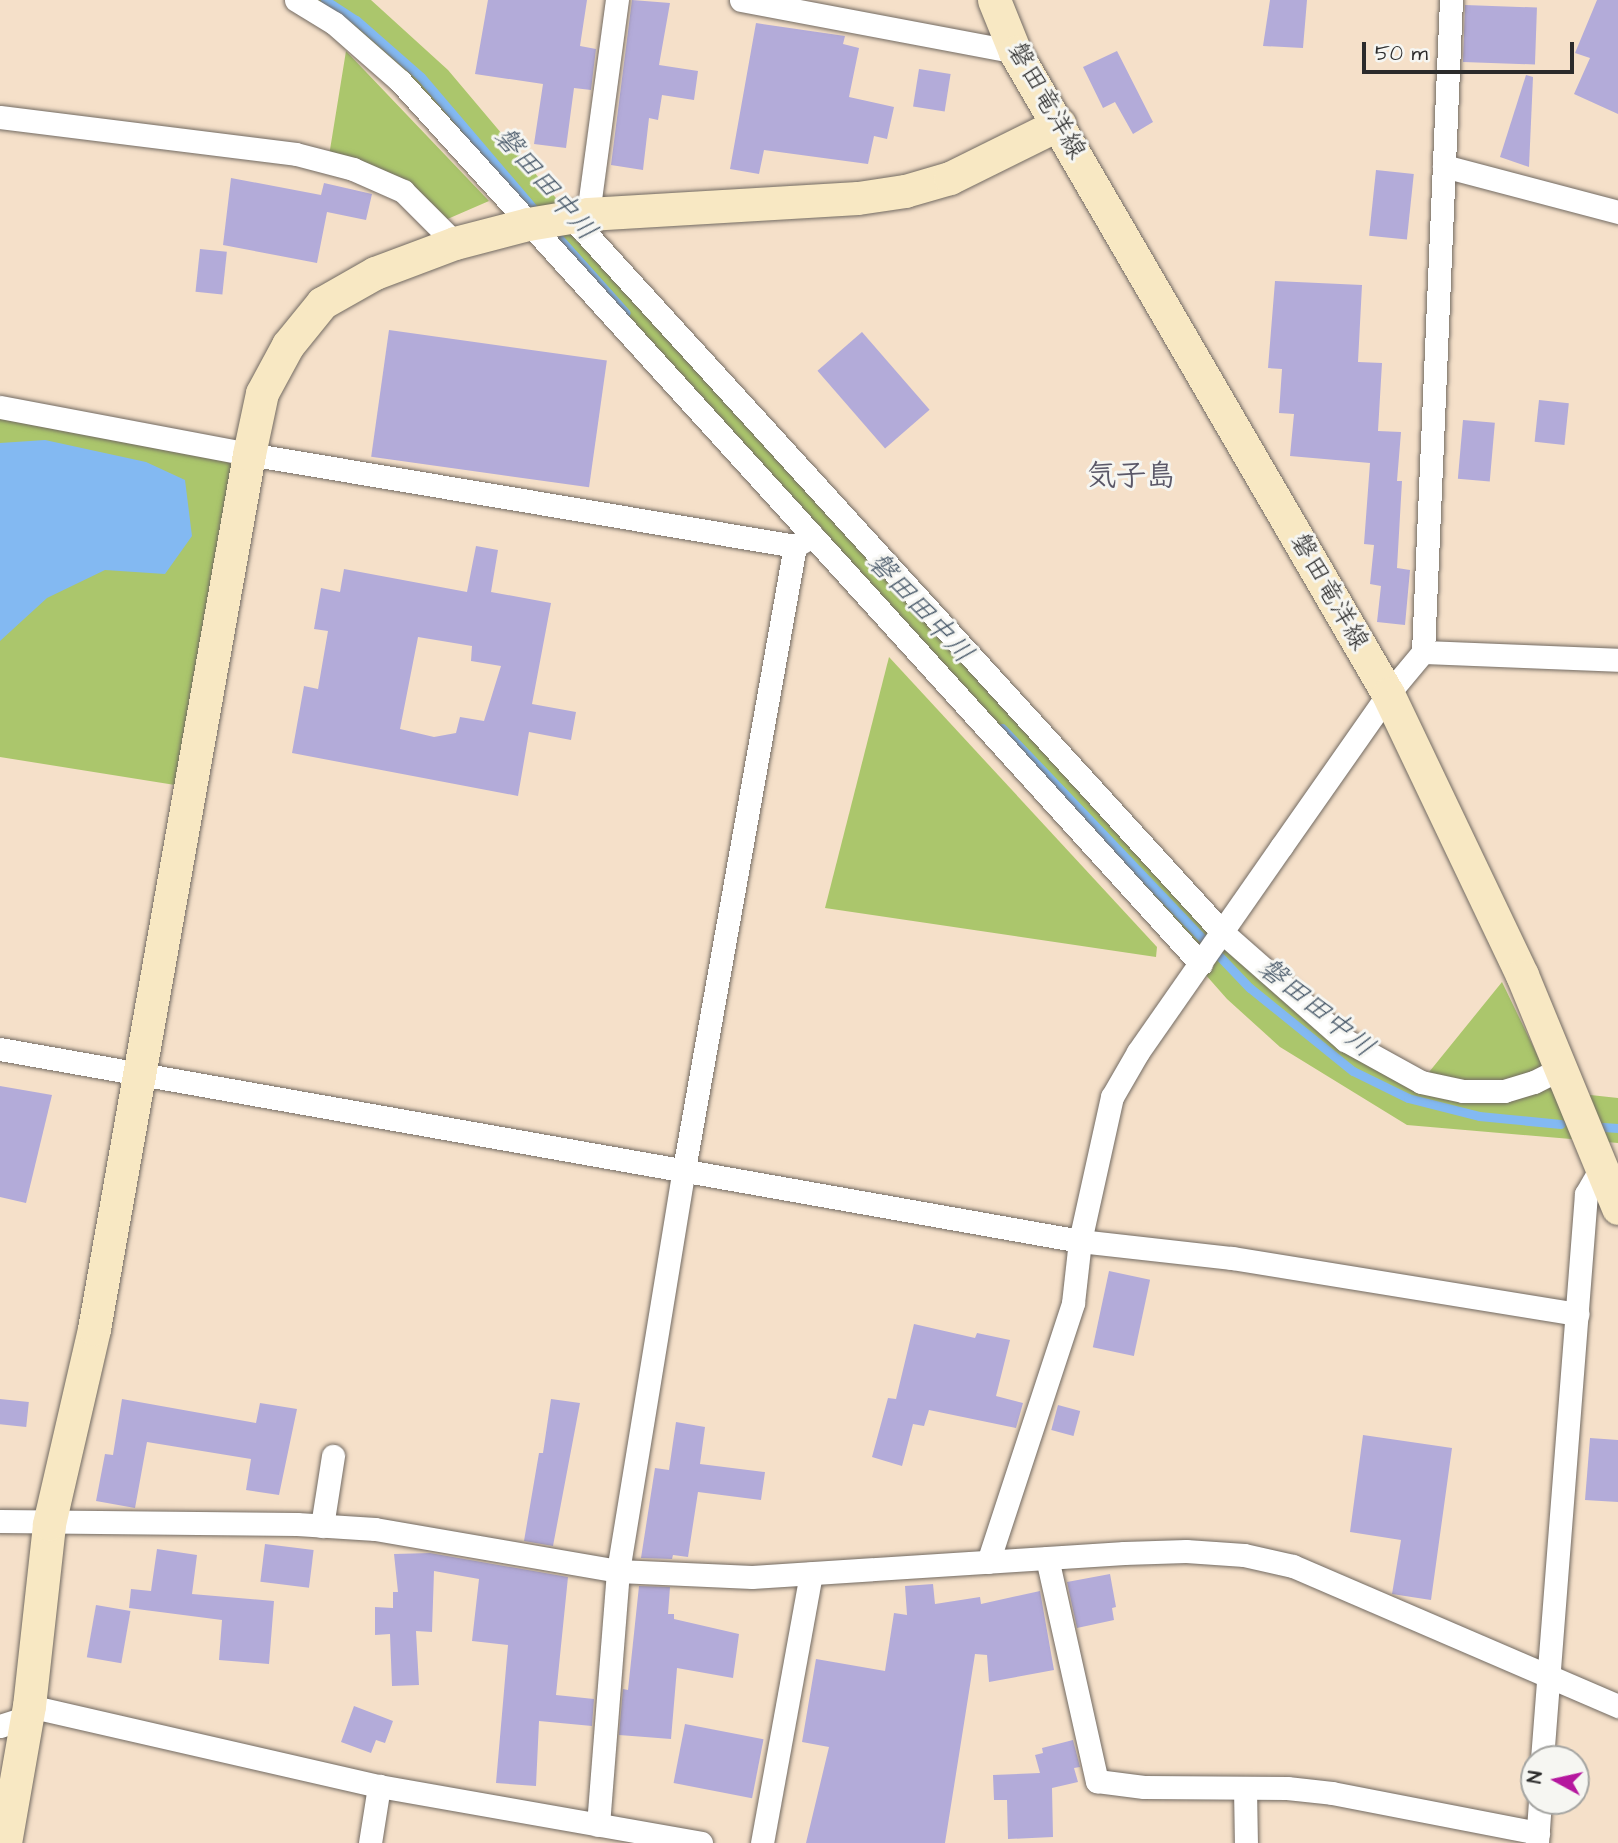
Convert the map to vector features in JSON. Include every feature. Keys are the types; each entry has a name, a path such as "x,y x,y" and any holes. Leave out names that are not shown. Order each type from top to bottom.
{"street":[{"path":"296,0 334,23 558,219 1222,932 1354,1047 1422,1082 1463,1091 1504,1091 1534,1082 1561,1068"},
{"path":"558,219 617,0"},
{"path":"741,0 1015,51"},
{"name":"磐田竜洋線","path":"994,0 1015,51 1388,694 1522,975 1618,1208"},
{"path":"988,1562 1073,1303 1080,1241 1112,1097 1138,1052 1388,694 1423,652 1451,0"},
{"path":"0,117 283,152 353,169 403,191 455,243"},
{"path":"5,1843 19,1716 49,1524 94,1329 249,454 262,393 288,345 322,303 376,273 455,243 558,219 858,198 905,191 950,178 1059,124"},
{"path":"1444,166 1618,212"},
{"path":"558,219 804,541 1201,964"},
{"path":"0,407 249,454 804,541"},
{"path":"598,1825 618,1572 684,1169 804,541"},
{"path":"1423,652 1618,660"},
{"path":"0,1049 1080,1241 1233,1258 1577,1314"},
{"path":"1543,1745 1586,1194 1601,1168"},
{"path":"322,1526 333,1456"},
{"path":"0,1521 375,1529 618,1572 752,1577 1186,1550 1244,1555 1293,1566 1618,1706"},
{"path":"1047,1558 1097,1781 1144,1787 1245,1788 1332,1793 1538,1838 1539,1815"},
{"path":"762,1843 811,1573"},
{"path":"19,1716 686,1842"},
{"path":"370,1843 379,1786"},
{"path":"1245,1788 1246,1843"}],"green space":[{"path":"295,0 371,0 448,70 577,223 1183,904 1437,1095 1517,1087 1421,1082 1502,982 1547,1075 1572,1093 1618,1098 1618,1143 1407,1125 1280,1047 1227,999 1062,812 400,81"},
{"path":"346,51 489,201 436,224 403,191 328,162"},
{"path":"0,407 239,452 200,789 0,757"},
{"path":"889,657 1157,947 1156,957 825,908"}],"water":[{"path":"45,440 146,462 185,480 192,536 165,574 105,570 47,598 0,641 0,443"}],"building":[{"path":"488,0 587,0 580,46 596,49 591,90 574,88 566,148 534,144 543,84 475,74"},
{"path":"632,0 670,3 659,65 698,71 694,100 662,95 658,120 649,118 643,170 611,165"},
{"path":"1270,0 1307,0 1303,48 1263,46"},
{"path":"1597,0 1618,0 1618,114 1574,94 1590,58 1575,53"},
{"path":"1465,5 1537,8 1535,64 1463,62"},
{"path":"756,23 845,36 843,44 859,48 849,97 894,107 887,139 874,136 868,164 764,150 759,174 730,169"},
{"path":"1117,51 1153,122 1133,134 1115,102 1103,108 1083,67"},
{"path":"919,69 951,74 945,112 913,107"},
{"path":"1526,75 1533,77 1529,167 1500,157"},
{"path":"1376,170 1414,174 1407,240 1369,236"},
{"path":"231,178 321,195 324,183 372,194 366,220 327,212 317,263 223,245"},
{"path":"200,249 227,252 222,295 196,292"},
{"path":"1275,281 1362,285 1358,362 1382,363 1378,431 1401,432 1397,481 1402,481 1397,568 1410,570 1405,625 1377,622 1381,586 1370,584 1374,545 1364,544 1370,463 1290,456 1294,414 1279,413 1282,369 1268,368"},
{"path":"389,330 607,361 589,487 371,457"},
{"path":"862,332 930,410 885,448 817,371"},
{"path":"1539,400 1569,403 1564,445 1535,442"},
{"path":"1463,420 1495,423 1490,482 1458,479"},
{"path":"476,546 498,550 491,592 551,603 532,704 576,712 571,740 529,732 518,796 292,753 304,686 318,689 328,631 314,629 321,588 340,592 344,569 467,592","holes":["418,637 472,646 471,661 501,666 484,721 460,717 456,733 434,737 400,729"]},
{"path":"0,1086 52,1095 26,1203 0,1197"},
{"path":"1109,1271 1150,1280 1134,1356 1093,1347"},
{"path":"914,1324 975,1338 977,1333 1010,1340 996,1396 1023,1403 1016,1428 929,1410 924,1426 913,1424 902,1466 872,1457 888,1398 896,1399"},
{"path":"0,1399 29,1402 26,1427 0,1424"},
{"path":"122,1399 256,1423 260,1403 297,1409 279,1495 246,1490 251,1459 147,1442 135,1508 96,1501 105,1454 113,1455"},
{"path":"551,1399 580,1403 553,1546 524,1541 539,1453 543,1453"},
{"path":"1058,1405 1080,1411 1073,1436 1051,1430"},
{"path":"676,1422 705,1427 700,1464 765,1472 761,1500 698,1492 688,1557 673,1555 672,1559 641,1558 655,1468 669,1470"},
{"path":"1363,1435 1452,1448 1431,1600 1392,1594 1401,1540 1350,1532"},
{"path":"1590,1438 1618,1440 1618,1502 1585,1500"},
{"path":"265,1544 314,1550 309,1588 260,1582"},
{"path":"157,1549 197,1555 192,1594 274,1601 269,1664 219,1660 222,1620 129,1608 131,1589 151,1591"},
{"path":"430,1553 568,1577 556,1695 594,1699 592,1726 539,1721 536,1786 496,1783 508,1645 472,1641 479,1579 434,1571 432,1632 416,1631 419,1685 392,1686 390,1634 375,1635 375,1607 393,1608 393,1592 398,1592 394,1554"},
{"path":"1110,1574 1116,1607 1112,1608 1114,1620 1077,1628 1067,1582"},
{"path":"933,1584 935,1604 980,1597 981,1604 1040,1591 1054,1670 989,1682 987,1655 975,1654 945,1843 806,1843 829,1747 802,1742 816,1659 885,1671 894,1613 907,1615 905,1586"},
{"path":"639,1586 670,1587 668,1614 674,1614 674,1619 739,1634 733,1678 677,1668 671,1739 619,1735 623,1689 628,1690"},
{"path":"96,1605 130,1611 121,1663 87,1657"},
{"path":"354,1706 393,1721 385,1743 376,1740 371,1753 341,1742"},
{"path":"685,1724 764,1739 752,1798 674,1783"},
{"path":"1073,1740 1080,1767 1074,1768 1078,1782 1052,1788 1053,1837 1008,1839 1007,1800 994,1800 993,1775 1040,1773 1035,1755 1043,1753 1042,1748"}],"waterway":[{"name":"磐田田中川","path":"325,0 356,20 421,77 538,214"},
{"name":"磐田田中川","path":"549,227 626,313"},
{"name":"磐田田中川","path":"1002,728 1250,988 1353,1071 1408,1098 1479,1116 1561,1124"},
{"name":"磐田田中川","path":"1603,1127 1618,1128"}],"district":[{"name":"気子島","path":"1131,476"}]}
